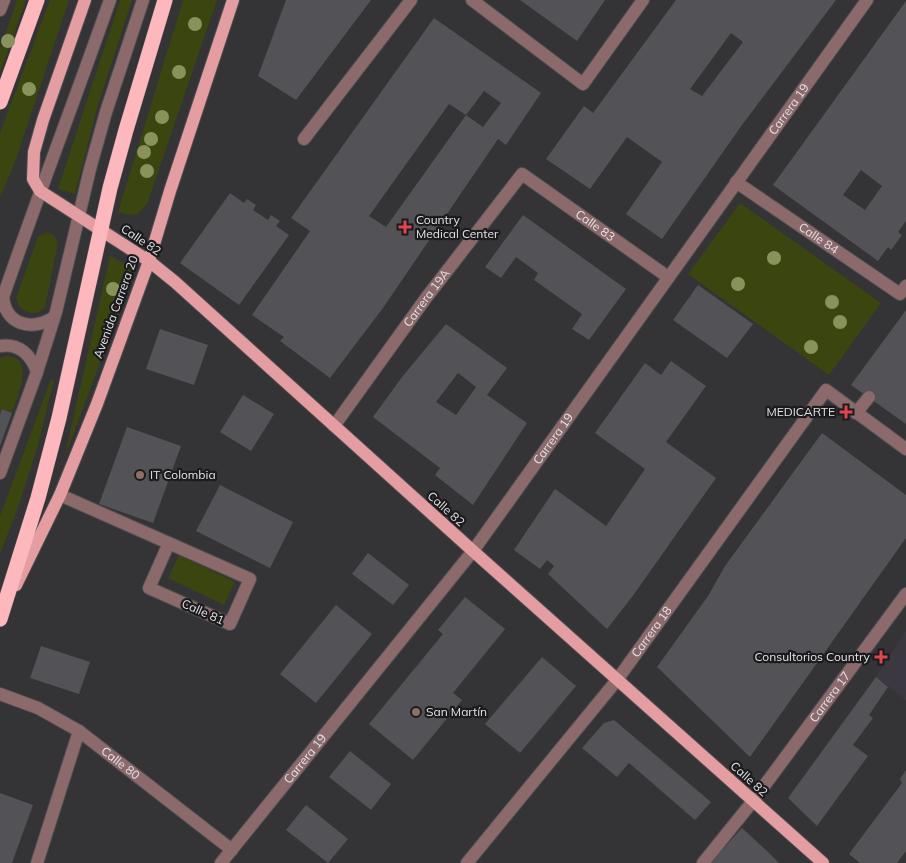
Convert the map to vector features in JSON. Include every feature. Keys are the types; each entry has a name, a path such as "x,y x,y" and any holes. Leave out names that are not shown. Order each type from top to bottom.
{"highway":[{"path":"0,102 37,0"},
{"name":"Avenida Carrera 20","path":"1,616 38,498 59,418 101,230 126,130 165,0"}],"main road":[{"path":"40,191 34,179 34,152 43,120 85,0"},
{"name":"Avenida Carrera 20","path":"1,616 60,495 97,404 149,261 233,0"},
{"name":"Calle 82","path":"40,191 149,261 175,282 472,551 823,863"}],"street":[{"path":"0,10 4,0"},
{"path":"53,318 45,323 26,325 16,321 9,314 2,301 110,0"},
{"path":"0,473 37,372 53,318 106,112 143,0"},
{"path":"304,139 410,0"},
{"path":"472,0 583,84 644,0"},
{"name":"Carrera 19","path":"221,863 472,551 867,0"},
{"name":"Calle 83","path":"522,174 668,277"},
{"name":"Carrera 19A","path":"334,426 426,298 522,174"},
{"name":"Calle 84","path":"736,182 903,290"},
{"path":"0,346 14,346 25,352 33,360 37,372"},
{"name":"Carrera 18","path":"467,863 617,680 826,390 856,413"},
{"path":"869,397 856,413 906,449"},
{"name":"Calle 81","path":"60,495 169,543 250,579 230,624 149,588 169,543"},
{"name":"Carrera 17","path":"703,863 753,801 906,594"},
{"name":"Calle 80","path":"0,694 38,708 79,731 232,850"},
{"path":"37,863 79,731"}],"shaded area":[{"path":"906,631 906,700 876,677"}],"green space":[{"path":"17,0 26,0 0,73 0,49"},
{"path":"50,0 69,0 15,162 0,197 0,133"},
{"path":"120,0 132,0 98,105 75,194 58,189"},
{"path":"183,0 217,0 147,204 138,214 129,215 118,212"},
{"path":"740,203 881,303 829,375 688,274"},
{"path":"46,232 54,235 58,243 45,307 37,313 32,313 20,307 16,298 38,237"},
{"path":"110,256 135,269 64,459"},
{"path":"7,356 16,358 21,363 23,371 20,389 12,413 2,409 0,415 0,358"},
{"path":"51,379 54,380 37,448 20,502 0,554 0,516"},
{"path":"179,555 235,582 224,605 168,578"}],"building":[{"path":"286,0 371,0 296,100 258,76"},
{"path":"520,0 605,0 577,41"},
{"path":"676,0 836,0 742,125 662,239 626,214 662,162 627,137 590,189 546,159 584,106 593,113","holes":["731,33 743,42 702,96 690,89"]},
{"path":"906,1 906,221 898,232 902,235 891,250 888,247 878,261 773,185","holes":["861,170 882,186 865,210 843,195"]},
{"path":"434,18 541,93 506,145 498,139 383,308 330,378 280,341 284,337 252,315 310,231 291,218","holes":["484,91 501,103 483,127 466,115","449,104 466,115 386,227 369,216"]},
{"path":"230,193 244,203 247,199 256,205 253,210 268,220 271,215 280,221 276,226 289,235 239,305 180,263"},
{"path":"523,215 626,289 589,340 572,329 582,314 534,280 538,273 516,257 501,278 485,267"},
{"path":"698,285 753,324 727,358 673,320"},
{"path":"906,310 906,424 851,385"},
{"path":"446,324 507,368 487,395 527,423 473,505 435,475 440,468 373,417 402,377","holes":["458,373 476,387 456,415 436,402"]},
{"path":"160,329 208,345 194,385 146,369"},
{"path":"671,361 706,386 666,442 716,478 632,597 607,629 548,574 554,566 547,560 540,569 514,550 555,489 606,526 645,469 595,433 645,363 661,375"},
{"path":"243,395 274,414 251,451 220,432"},
{"path":"2,409 12,413 0,446 0,415"},
{"name":"IT Colombia","path":"127,427 181,446 153,523 99,504"},
{"path":"822,433 906,495 906,538 750,757 657,667 708,596 725,566"},
{"path":"220,485 293,522 270,568 196,531"},
{"path":"368,553 409,585 393,605 352,574"},
{"name":"San Martín","path":"465,597 505,629 453,693 462,700 413,760 369,724 443,634 438,630"},
{"path":"336,605 372,634 316,703 280,674"},
{"path":"41,646 90,662 79,694 30,678"},
{"path":"542,657 576,686 520,753 485,724"},
{"path":"876,677 888,687 869,715 873,718 853,745 868,756 817,826 788,798"},
{"path":"614,720 711,802 695,820 629,763 617,777 582,748 604,723"},
{"path":"350,751 391,784 371,810 329,777"},
{"path":"906,770 906,851 897,863 860,863 849,854 902,783 900,779"},
{"path":"0,793 33,805 12,863 0,863"},
{"path":"306,805 348,839 328,863 286,830"},
{"path":"742,828 768,852 779,863 710,863"}],"place":[{"name":"Country Medical Center","path":"405,227"},
{"name":"MEDICARTE","path":"846,412"},
{"name":"IT Colombia","path":"140,475"},
{"name":"Consultorios Country","path":"881,657"},
{"name":"San Martín","path":"416,712"}]}
